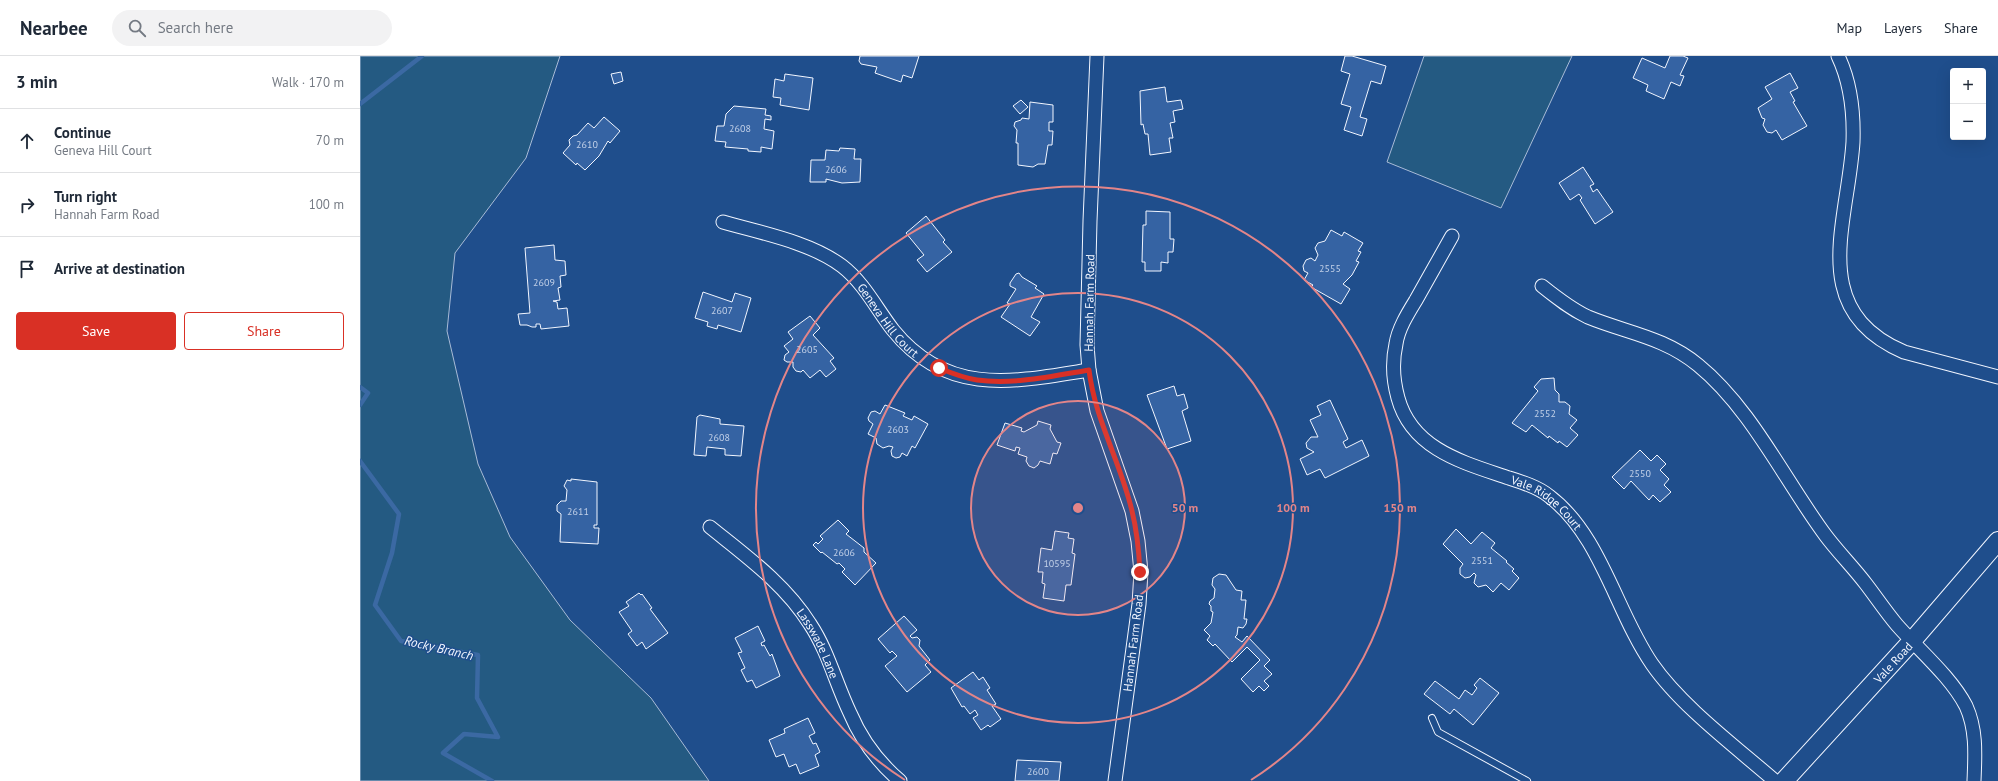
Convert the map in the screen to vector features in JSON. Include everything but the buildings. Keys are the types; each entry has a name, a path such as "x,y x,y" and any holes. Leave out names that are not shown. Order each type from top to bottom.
{"main road":[{"name":"Vale Road","path":"1784,781 1912,641 1998,541"}],"street":[{"name":"Hannah Farm Road","path":"1097,56 1090,221 1087,345 1089,370 1097,411 1132,511 1138,541 1140,572 1139,604 1115,781"},
{"path":"1838,56 1850,89 1853,116 1853,142 1839,254 1841,279 1845,296 1852,311 1861,324 1892,347 1904,352 1998,377"},
{"name":"Geneva Hill Court","path":"723,222 807,247 826,255 842,266 857,280 897,334 916,352 939,368 958,376 978,380 998,381 1042,378 1089,370"},
{"name":"Vale Ridge Court","path":"1452,236 1407,315 1396,342 1392,372 1398,399 1405,416 1414,431 1435,449 1457,460 1522,482 1548,495 1572,516 1589,541 1631,627 1652,664 1671,688 1775,781"},
{"path":"1542,286 1562,303 1588,316 1661,341 1678,350 1698,365 1721,387 1743,414 1826,536 1912,641 1956,690 1966,707 1973,726 1975,744 1974,781"},
{"name":"Lasswade Lane","path":"710,527 745,554 775,581 796,604 811,625 827,657 850,713 862,737 874,753 900,781"}],"lane":[{"path":"1432,718 1438,732 1527,781"}],"shaded area":[{"path":"360,56 560,56 526,158 455,253 447,331 478,464 510,537 570,620 651,698 709,781 360,781"},
{"path":"1424,56 1572,56 1501,208 1387,162"}],"waterway":[{"name":"Rocky Branch","path":"360,104 422,56"},
{"name":"Rocky Branch","path":"360,387 368,393 360,405"},
{"name":"Rocky Branch","path":"360,461 399,514 392,553 375,605 401,641 478,655 477,698 498,737 464,734 443,753 492,781"}],"route":[{"path":"939,368 958,376 978,380 998,381 1042,378 1089,370 1090,383 1097,411 1128,495 1138,541 1140,572"}]}
